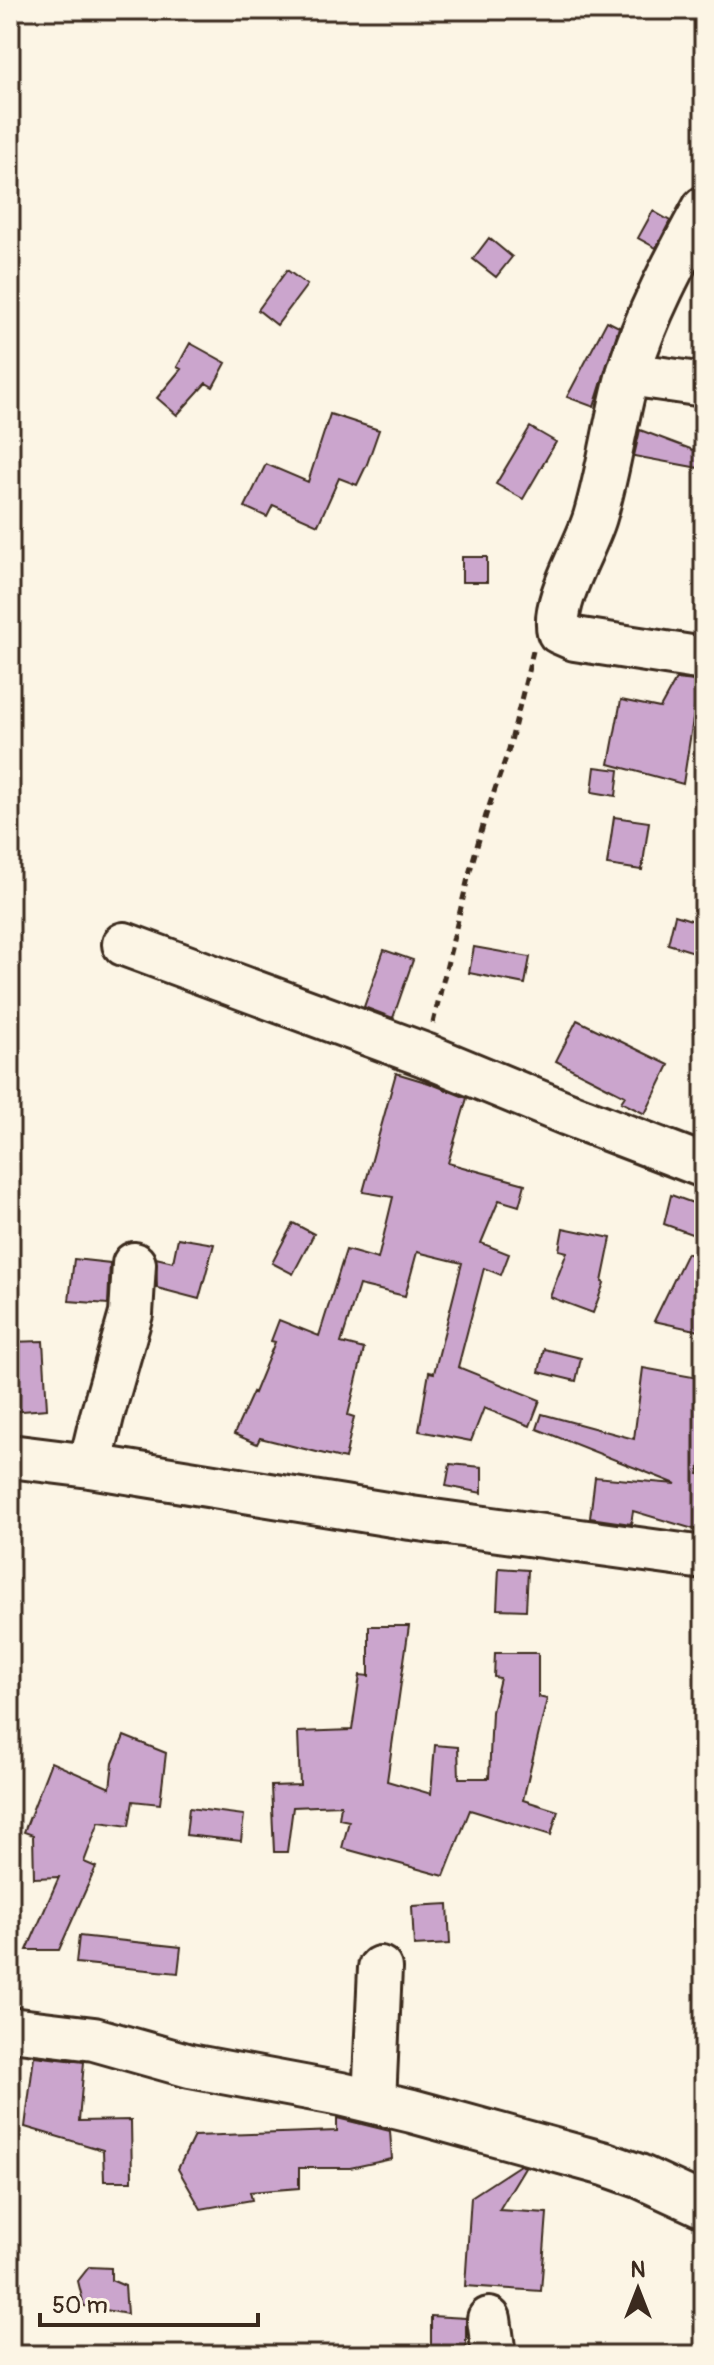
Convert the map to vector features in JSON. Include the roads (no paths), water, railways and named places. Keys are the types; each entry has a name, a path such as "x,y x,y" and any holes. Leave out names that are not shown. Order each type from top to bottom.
{"street":[{"path":"704,208 655,302 629,374 595,517 559,610 559,632 575,639 704,659"},
{"path":"629,374 704,385"},
{"path":"124,944 425,1055 704,1166"},
{"path":"90,1466 131,1314 134,1264"},
{"path":"10,1456 411,1518 704,1558"},
{"path":"374,2102 380,1968"},
{"path":"10,2029 94,2039 190,2066 374,2102 583,2157 639,2176 704,2206"}]}
